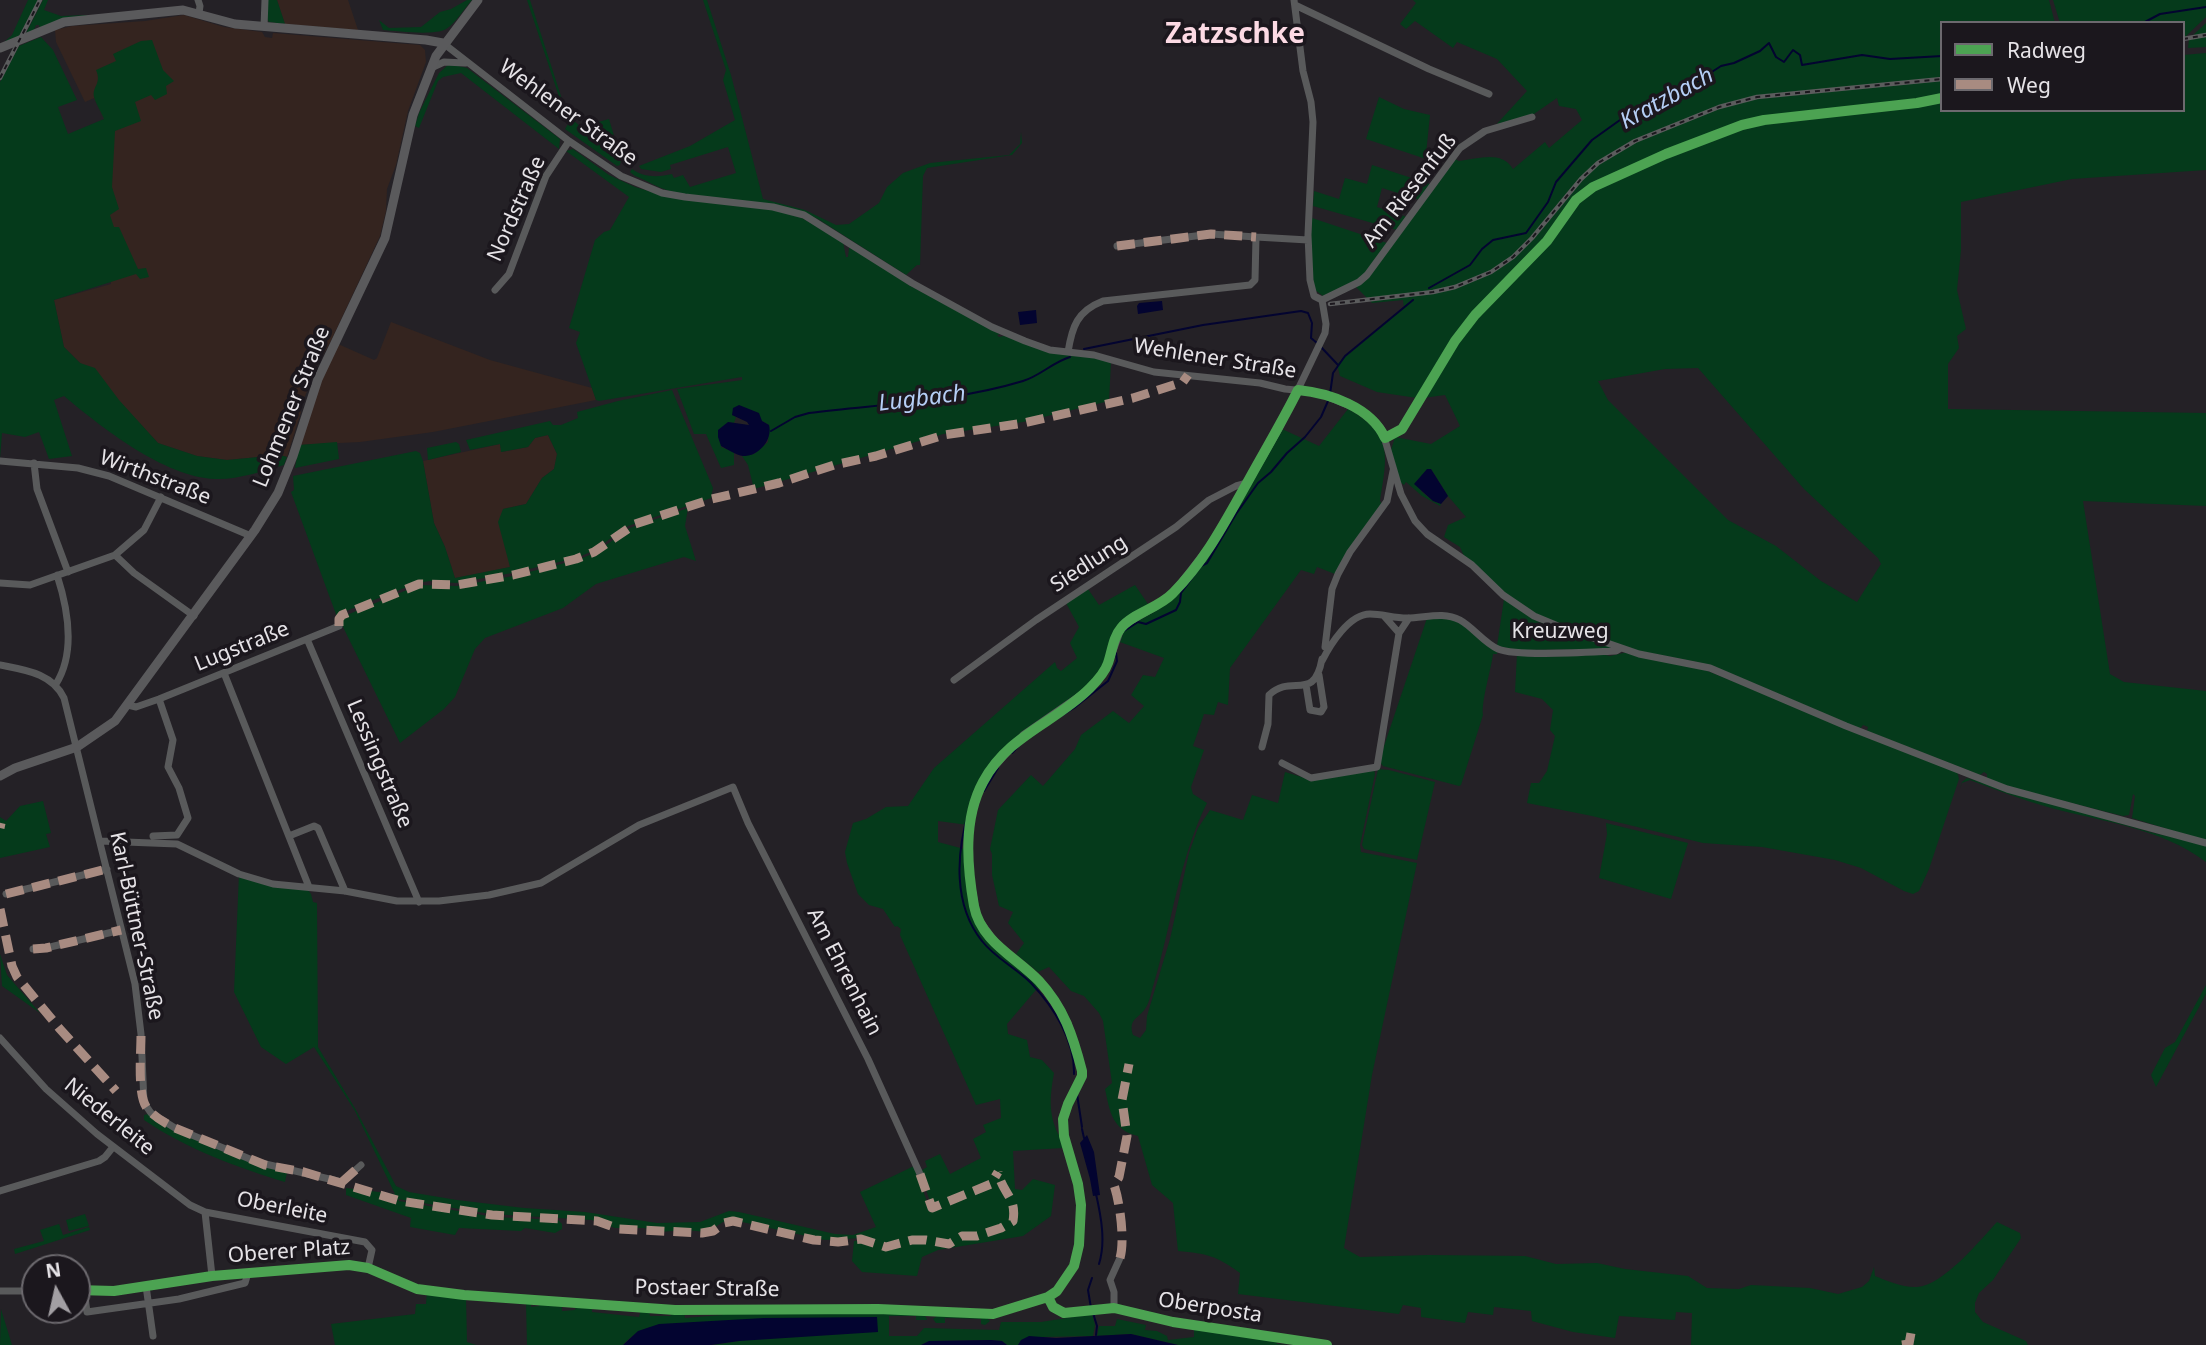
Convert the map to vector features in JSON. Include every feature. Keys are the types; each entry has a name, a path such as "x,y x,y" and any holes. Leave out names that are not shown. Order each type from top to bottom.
{"main road":[{"name":"Lohmener Straße","path":"0,776 15,768 77,747 104,730 128,705 194,616 278,493 318,379 385,238 412,115 431,68 443,43 478,0"},
{"path":"0,48 64,22 178,10 235,24 443,43"}],"street":[{"path":"198,0 199,13"},
{"path":"264,27 265,0"},
{"path":"1295,2 1429,69 1489,94"},
{"path":"1226,491 1237,501 1279,429 1325,333 1322,300 1314,296 1312,290 1308,240 1313,122 1303,71 1295,2"},
{"name":"Wehlener Straße","path":"443,43 569,141 621,176 662,192 685,197 773,207 804,215 912,283 992,327 1050,350 1094,355 1163,373 1260,383 1298,390 1326,396 1360,410 1374,420 1385,438 1401,494 1410,514 1427,534 1472,565 1516,605 1558,626 1621,648 1718,671 1846,726 2007,789 2206,843"},
{"path":"431,68 444,62 470,64"},
{"name":"Am Riesenfuß","path":"1322,300 1359,282 1367,275 1460,148 1485,131 1532,117"},
{"name":"Nordstraße","path":"495,290 509,274 546,176 569,141"},
{"path":"1117,246 1211,234 1308,240"},
{"path":"1068,352 1074,322 1080,314 1102,301 1251,285 1255,280 1256,237"},
{"name":"Wirthstraße","path":"0,461 78,468 109,476 251,536"},
{"path":"34,463 37,489 68,572"},
{"path":"1306,685 1310,710 1321,712 1324,707 1319,676 1332,589 1350,552 1387,500 1393,471"},
{"name":"Siedlung","path":"954,680 1036,620 1176,527 1209,500 1247,483"},
{"path":"1387,500 1401,494"},
{"path":"0,583 24,586 115,555 144,530 161,497"},
{"name":"Postaer Straße","path":"368,1268 417,1289 675,1310 878,1309 993,1314 1048,1297 1058,1291 1071,1273 1079,1245 1081,1205 1078,1184 1064,1136 1063,1119 1082,1076 1068,1023 1041,984 1000,948 977,917 968,863 974,802 989,773 1014,743 1091,688 1108,665 1122,626 1154,608 1173,593 1217,537 1237,501"},
{"path":"115,555 134,573 194,616"},
{"path":"0,665 37,673 56,684 63,670 68,632 57,575"},
{"name":"Kreuzweg","path":"1322,661 1334,638 1359,616 1368,614 1409,618 1428,615 1452,617 1498,649 1517,652 1616,651 1621,648"},
{"path":"1384,616 1399,634"},
{"path":"1282,763 1311,778 1377,767 1399,634 1409,618"},
{"name":"Lugstraße","path":"128,705 136,707 159,699 339,626"},
{"name":"Lessingstraße","path":"307,639 419,902"},
{"path":"224,673 309,887"},
{"path":"1262,747 1268,724 1269,695 1281,687 1306,685 1319,676"},
{"name":"Karl-Büttner-Straße","path":"56,684 64,698 77,747 137,1002 144,1103 151,1113 175,1128 265,1165 342,1182 360,1165"},
{"path":"153,836 177,835 188,818 168,767 173,737 159,699"},
{"name":"Am Ehrenhain","path":"419,902 489,895 541,883 639,825 733,787 748,823 868,1059 920,1174"},
{"path":"289,836 314,826 318,828 345,891"},
{"path":"100,841 177,844 256,880 419,902"},
{"path":"6,894 107,869"},
{"path":"33,949 121,930"},
{"name":"Niederleite","path":"0,1038 46,1089 113,1147 190,1205 205,1212"},
{"path":"0,1053 8,1047"},
{"path":"0,1191 99,1161 106,1157 113,1147"},
{"path":"205,1212 212,1276"},
{"name":"Oberleite","path":"205,1212 365,1242 372,1250 368,1268"},
{"path":"1114,1308 1114,1292 1110,1283 1120,1258"},
{"name":"Oberer Platz","path":"91,1290 114,1291 248,1273 349,1265 368,1268"},
{"name":"Oberer Platz","path":"204,1294 245,1283 248,1273"},
{"path":"91,1311 204,1294 203,1277"},
{"path":"146,1286 153,1336"},
{"path":"0,1291 21,1291"},
{"name":"Oberposta","path":"1048,1297 1054,1307 1064,1313 1114,1308 1173,1322 1327,1345"}],"shaded area":[{"path":"277,0 348,0 358,30 285,24"},
{"path":"184,15 224,27 262,32 265,37 272,38 273,33 420,45 425,50 426,62 408,111 396,165 387,189 386,211 380,236 330,343 308,381 311,382 299,410 301,412 287,457 280,455 227,460 197,456 158,443 64,347 54,300 111,284 104,119 94,98 85,102 56,42 55,30"},
{"path":"1162,301 1163,310 1138,314 1139,303"},
{"path":"1036,310 1037,323 1020,325 1018,312"},
{"path":"391,322 490,360 592,388 596,400 433,432 360,442 299,445 319,381 338,344 374,360"},
{"path":"739,405 759,413 762,421 769,425 769,436 763,447 749,456 737,454 721,446 718,437 718,430 728,422 749,425 732,415 733,408"},
{"path":"548,435 557,454 554,469 542,478 526,504 503,509 510,567 455,578 434,523 423,461 500,444 502,452 528,447 535,438"},
{"path":"1427,469 1431,469 1448,496 1441,504 1433,501 1414,484"},
{"path":"1087,1135 1094,1152 1100,1195 1093,1196 1080,1143"},
{"path":"877,1317 878,1332 711,1345 623,1345 638,1331 659,1324 764,1318"},
{"path":"1131,1334 1178,1345 1018,1345 1029,1336 1056,1338"},
{"path":"929,1341 1002,1341 1007,1345 921,1345"}],"green space":[{"path":"28,0 38,0 19,36 3,43 12,35"},
{"path":"43,0 48,0 44,10 61,16 87,17 40,28 36,25 34,30 25,35"},
{"path":"267,0 277,0 285,24 269,22"},
{"path":"472,0 453,23 440,31 383,30 379,20 389,28 421,27 440,12"},
{"path":"527,0 530,0 569,121 573,120 581,127 609,119 621,159 620,165 617,166 565,129 568,124"},
{"path":"703,0 707,0 731,75 763,199 805,210 836,225 849,224 879,203 887,187 903,173 930,163 1009,155 1020,144 1021,132 1022,143 1012,155 927,168 923,176 920,265 906,275 818,219 801,212 765,204 674,192 635,176 630,172 632,169 652,176 672,174 674,178 683,175 690,187 736,173 728,147 670,165 671,169 661,172 641,169 639,166 690,146 735,120 723,80 726,70"},
{"path":"1413,0 2049,0 2054,21 1940,21 1940,96 1742,122 1665,152 1593,185 1575,198 1545,240 1463,326 1417,398 1377,392 1340,376 1337,364 1404,308 1403,300 1372,303 1356,287 1455,159 1502,159 1513,169 1545,142 1549,148 1582,120 1576,109 1559,106 1557,98 1531,116 1494,127 1527,91 1497,59 1457,42 1453,48 1415,21 1406,29 1400,24 1416,3"},
{"path":"2053,0 2206,0 2206,17 2185,37 2185,21 2059,21"},
{"path":"2206,23 2206,47 2188,48 2189,39"},
{"path":"41,37 53,50 77,100 58,107 68,134 104,119 94,97 98,79 96,70 116,61 113,54 141,41 152,40 163,70 174,81 166,86 167,94 155,100 151,95 135,102 141,121 115,131 112,187 119,209 110,215 114,227 119,227 138,269 146,268 149,277 140,279 136,274 54,300 64,347 80,363 95,368 119,400 158,443 197,456 227,460 280,455 287,457 284,465 250,475 215,479 175,470 134,448 64,396 54,400 72,456 49,459 39,432 25,437 2,433 0,459 0,82 19,46"},
{"path":"2206,53 2206,170 2072,179 1961,202 1961,250 1957,290 1966,329 1957,336 1959,348 1948,364 1948,409 2206,413 2206,506 2083,501 2110,674 2124,682 2206,691 2206,841 2132,818 2133,794 2129,815 2123,816 2008,787 1987,778 1984,772 1980,775 1867,731 1868,727 1863,725 1860,729 1727,672 1697,662 1639,651 1535,614 1504,593 1464,556 1460,547 1444,537 1448,525 1466,517 1448,496 1431,469 1421,491 1441,504 1440,506 1422,496 1406,482 1404,485 1400,482 1391,450 1395,437 1431,444 1460,426 1445,395 1423,398 1442,363 1466,328 1538,253 1564,217 1586,194 1654,161 1742,127 1764,122 1940,101 1940,112 2185,112 2185,55","holes":["1698,368 1804,489 1878,558 1881,564 1857,602 1821,581 1776,546 1728,520 1608,400 1598,381 1665,369"]},
{"path":"449,64 467,68 560,139 559,149 461,73 443,77 438,81 419,128 415,126 439,73"},
{"path":"1379,97 1404,109 1430,115 1426,154 1441,160 1441,164 1366,139"},
{"path":"573,149 609,175 635,187 669,197 772,209 802,218 843,242 846,257 851,246 909,285 1000,334 997,335 999,337 1111,362 1109,401 1023,422 943,434 754,489 748,465 742,456 754,454 768,442 769,425 732,415 736,417 734,423 728,422 721,447 734,452 734,465 721,468 706,434 694,434 677,389 742,380 742,377 596,400 576,343 580,332 569,328 595,240 610,230 629,197 566,151"},
{"path":"1372,165 1433,185 1420,200 1382,188 1377,207 1407,217 1397,230 1313,206 1314,191 1339,199 1345,178 1367,184"},
{"path":"1312,218 1387,243 1360,280 1323,296 1315,290 1313,281"},
{"path":"672,390 713,488 711,498 628,526 593,551 576,558 456,583 417,583 341,613 337,617 291,492 294,490 293,476 416,451 420,453 423,461 434,523 455,578 510,567 498,522 503,509 526,504 542,478 554,469 557,454 548,435 535,438 528,447 501,452 500,444 470,450 466,440 550,421 553,425 561,425 578,418 577,412"},
{"path":"1348,409 1373,428 1384,448 1380,501 1382,504 1335,574 1317,567 1314,574 1301,570 1230,668 1228,705 1218,702 1214,715 1204,714 1193,746 1204,750 1191,787 1193,794 1207,803 1189,846 1149,1000 1133,1022 1133,1035 1140,1038 1146,1030 1147,1016 1170,939 1189,853 1198,828 1210,810 1243,820 1252,795 1278,803 1285,772 1305,778 1374,769 1361,852 1417,863 1372,1075 1344,1248 1360,1257 1525,1256 1556,1264 1597,1263 1688,1276 1707,1288 1739,1289 1751,1285 1810,1288 1838,1294 1862,1287 1869,1281 1874,1267 1875,1276 1896,1284 1917,1287 1927,1284 1949,1271 1997,1222 2020,1233 2021,1238 1993,1280 1979,1293 1975,1312 1983,1322 2026,1341 2028,1345 1691,1345 1692,1313 1676,1312 1675,1320 1619,1316 1615,1338 1573,1332 1532,1321 1531,1311 1494,1307 1493,1315 1468,1312 1465,1323 1421,1317 1421,1308 1403,1305 1399,1314 1238,1294 1240,1273 1211,1256 1178,1251 1173,1203 1152,1185 1138,1136 1117,1125 1111,1112 1105,1089 1112,1083 1103,1021 1084,996 1071,991 1049,967 1038,972 1016,954 1024,943 1008,923 1013,912 999,906 990,849 998,810 1031,775 1043,786 1075,749 1081,735 1113,711 1129,723 1144,706 1131,695 1143,675 1155,677 1164,658 1117,641 1123,627 1154,611 1202,561 1282,429 1319,446"},
{"path":"337,442 339,459 295,468 299,445"},
{"path":"456,442 461,452 428,460 427,448"},
{"path":"688,508 685,526 696,561 684,557 596,584 563,608 485,638 475,649 455,697 444,709 400,743 344,629 342,617 419,585 457,586 577,560 595,553 630,528"},
{"path":"1135,585 1150,607 1119,625 1106,664 1089,687 1023,734 987,772 968,825 938,821 938,842 968,850 975,908 991,939 1041,984 1007,1024 1008,1034 1027,1040 1030,1057 1042,1060 1054,1073 1051,1111 1063,1148 1013,1151 1015,1189 1022,1190 1033,1179 1055,1185 1051,1216 1023,1236 938,1250 922,1257 917,1276 862,1272 852,1261 854,1241 861,1238 825,1240 733,1220 723,1222 707,1232 660,1232 644,1228 615,1228 592,1220 491,1214 398,1199 494,1217 558,1220 562,1224 562,1229 555,1233 525,1228 521,1231 459,1228 455,1235 410,1227 411,1218 346,1195 346,1188 395,1194 355,1111 314,1047 286,1064 261,1047 234,992 239,874 308,890 313,902 317,903 318,1047 356,1110 396,1186 409,1192 457,1200 585,1212 657,1223 700,1222 729,1211 739,1212 835,1234 853,1235 876,1227 860,1192 914,1166 929,1207 932,1207 921,1175 922,1170 927,1167 925,1161 940,1154 950,1174 981,1158 973,1139 986,1132 983,1125 1001,1118 1000,1099 976,1105 900,935 901,929 895,927 883,909 869,905 858,894 845,852 853,823 886,807 908,806 934,768 1055,662 1061,671 1077,658 1070,643 1079,627 1066,603 1088,589 1099,605"},
{"path":"1504,599 1534,618 1611,647 1517,650 1497,646"},
{"path":"1428,615 1452,617 1498,649 1497,654 1493,654 1483,702 1483,715 1459,786 1383,766 1379,761"},
{"path":"1628,652 1695,666 1957,771 1959,779 1919,891 1913,894 1904,891 1861,868 1835,860 1762,847 1703,843 1527,803 1531,783 1539,783 1547,771 1555,736 1550,730 1553,710 1542,699 1515,692 1517,654 1596,653 1610,656"},
{"path":"1378,769 1435,782 1417,860 1364,849 1362,845"},
{"path":"1967,778 2150,832 2206,845 2206,862 2170,841 2132,828 2051,808 1970,780 1962,783 1960,789 1962,782"},
{"path":"43,801 51,833 46,834 50,847 0,858 0,817 6,821 20,806"},
{"path":"1606,823 1688,843 1671,899 1599,878 1607,834"},
{"path":"0,954 7,975 40,1013 2,986"},
{"path":"2206,985 2206,994 2156,1087 2151,1075 2165,1048 2175,1042"},
{"path":"148,1114 245,1160 287,1173 285,1182 195,1148 144,1120 144,1115"},
{"path":"85,1214 89,1226 69,1231 66,1220"},
{"path":"59,1224 63,1235 89,1227 90,1230 15,1254 14,1249 44,1241 40,1230"},
{"path":"427,1290 466,1298 467,1342 476,1345 335,1345 331,1324 415,1314 416,1304 426,1304"},
{"path":"526,1304 531,1304 531,1307 540,1304 562,1307 562,1311 575,1310 576,1306 592,1307 592,1312 639,1317 641,1310 649,1311 650,1316 670,1316 675,1312 684,1312 685,1318 722,1315 725,1312 860,1311 923,1315 926,1317 927,1320 916,1320 916,1316 889,1316 889,1336 917,1336 924,1328 999,1330 1001,1322 1041,1322 1092,1314 1095,1325 1093,1336 1041,1337 1018,1345 991,1340 929,1341 921,1345 712,1345 739,1341 694,1328 663,1325 635,1334 623,1345 527,1345"},
{"path":"1,1309 12,1345 0,1345"},
{"path":"938,1315 987,1318 990,1321 985,1325 981,1324 981,1319 945,1318 945,1323 936,1323 933,1319"},
{"path":"1117,1319 1146,1325 1145,1330 1157,1331 1167,1336 1168,1340 1194,1337 1194,1328 1289,1345 1178,1345 1131,1334 1097,1336 1099,1326 1115,1326"}],"waterway":[{"name":"Kratzbach","path":"2147,21 2160,14 2206,7"},
{"name":"Kratzbach","path":"1429,288 1470,265 1493,240 1526,233 1548,202 1556,182 1592,140 1620,120 1657,100 1681,92 1721,66 1760,51 1769,43 1776,57 1784,62 1793,50 1800,55 1802,65 1862,55 1890,59 1940,56"},
{"name":"Kratzbach","path":"1330,394 1333,373 1345,356 1413,300"},
{"name":"Lugbach","path":"1084,349 1203,325 1301,311 1308,313 1312,323 1311,338 1317,343"},
{"name":"Lugbach","path":"1321,347 1338,365"},
{"name":"Lugbach","path":"771,431 795,417 809,413 944,398 997,388 1029,379 1070,357"},
{"name":"Kratzbach","path":"1124,631 1138,622 1146,624 1176,610 1181,593 1201,566 1207,563 1258,483 1305,437 1321,417 1328,401"},
{"name":"Kratzbach","path":"1012,753 1027,737 1074,708 1108,681 1117,661 1116,653"},
{"name":"Kratzbach","path":"984,791 998,768"},
{"name":"Kratzbach","path":"969,811 960,861 966,911 987,947 1031,983 1048,1003 1067,1037 1074,1074"},
{"name":"Kratzbach","path":"1077,1094 1082,1127"},
{"name":"Kratzbach","path":"1082,1129 1084,1138"},
{"name":"Kratzbach","path":"1096,1194 1102,1238 1099,1264"},
{"name":"Kratzbach","path":"1091,1308 1088,1290 1092,1278"},
{"name":"Kratzbach","path":"1093,1313 1097,1326 1096,1335"}],"railway":[{"path":"0,78 40,0"},
{"path":"2185,39 2206,35"},
{"path":"1330,304 1433,292 1455,287 1491,272 1513,257 1532,238 1581,179 1598,163 1635,141 1719,107 1757,97 1940,79"}],"marked path":[{"path":"1117,246 1211,234 1256,237"},
{"path":"339,626 342,615 419,584 457,585 513,575 576,559 594,552 635,524 712,499 779,483 944,435 1024,423 1133,398 1183,382 1188,375"},
{"path":"0,828 1,823"},
{"path":"6,894 107,869"},
{"path":"0,909 12,966 17,977 116,1091"},
{"path":"33,949 121,930"},
{"path":"141,1036 142,1094 147,1108 160,1120 265,1165 304,1172 400,1201 492,1215 597,1221 619,1229 702,1233 713,1231 724,1223 733,1221 814,1240 838,1242 861,1239 886,1247 912,1240 949,1244 962,1236 977,1236 1013,1221 1013,1206 998,1172"},
{"path":"1120,1258 1121,1222 1114,1185 1119,1177 1127,1136 1122,1100 1129,1064"},
{"path":"342,1182 361,1165"},
{"path":"920,1174 932,1208 991,1184 998,1172"},
{"path":"1902,1345 1909,1344 1911,1333"}],"cycle path":[{"path":"91,1290 114,1291 212,1276 349,1265 368,1268 417,1289 464,1295 675,1310 878,1309 993,1314 1048,1297 1057,1291 1074,1266 1079,1245 1081,1205 1078,1184 1064,1136 1063,1119 1082,1071 1071,1034 1048,991 984,930 974,906 968,859 972,811 983,782 993,766 1005,752 1090,688 1107,666 1114,640 1121,628 1132,618 1161,603 1195,568 1222,527 1298,390 1323,394 1359,410 1379,427 1385,438 1402,429 1455,341 1475,315 1547,241 1576,200 1593,187 1666,154 1742,125 1940,98"},
{"path":"1048,1297 1053,1307 1064,1313 1114,1308 1173,1322 1327,1345"}],"district":[{"name":"Zatzschke","path":"1235,35"}]}
